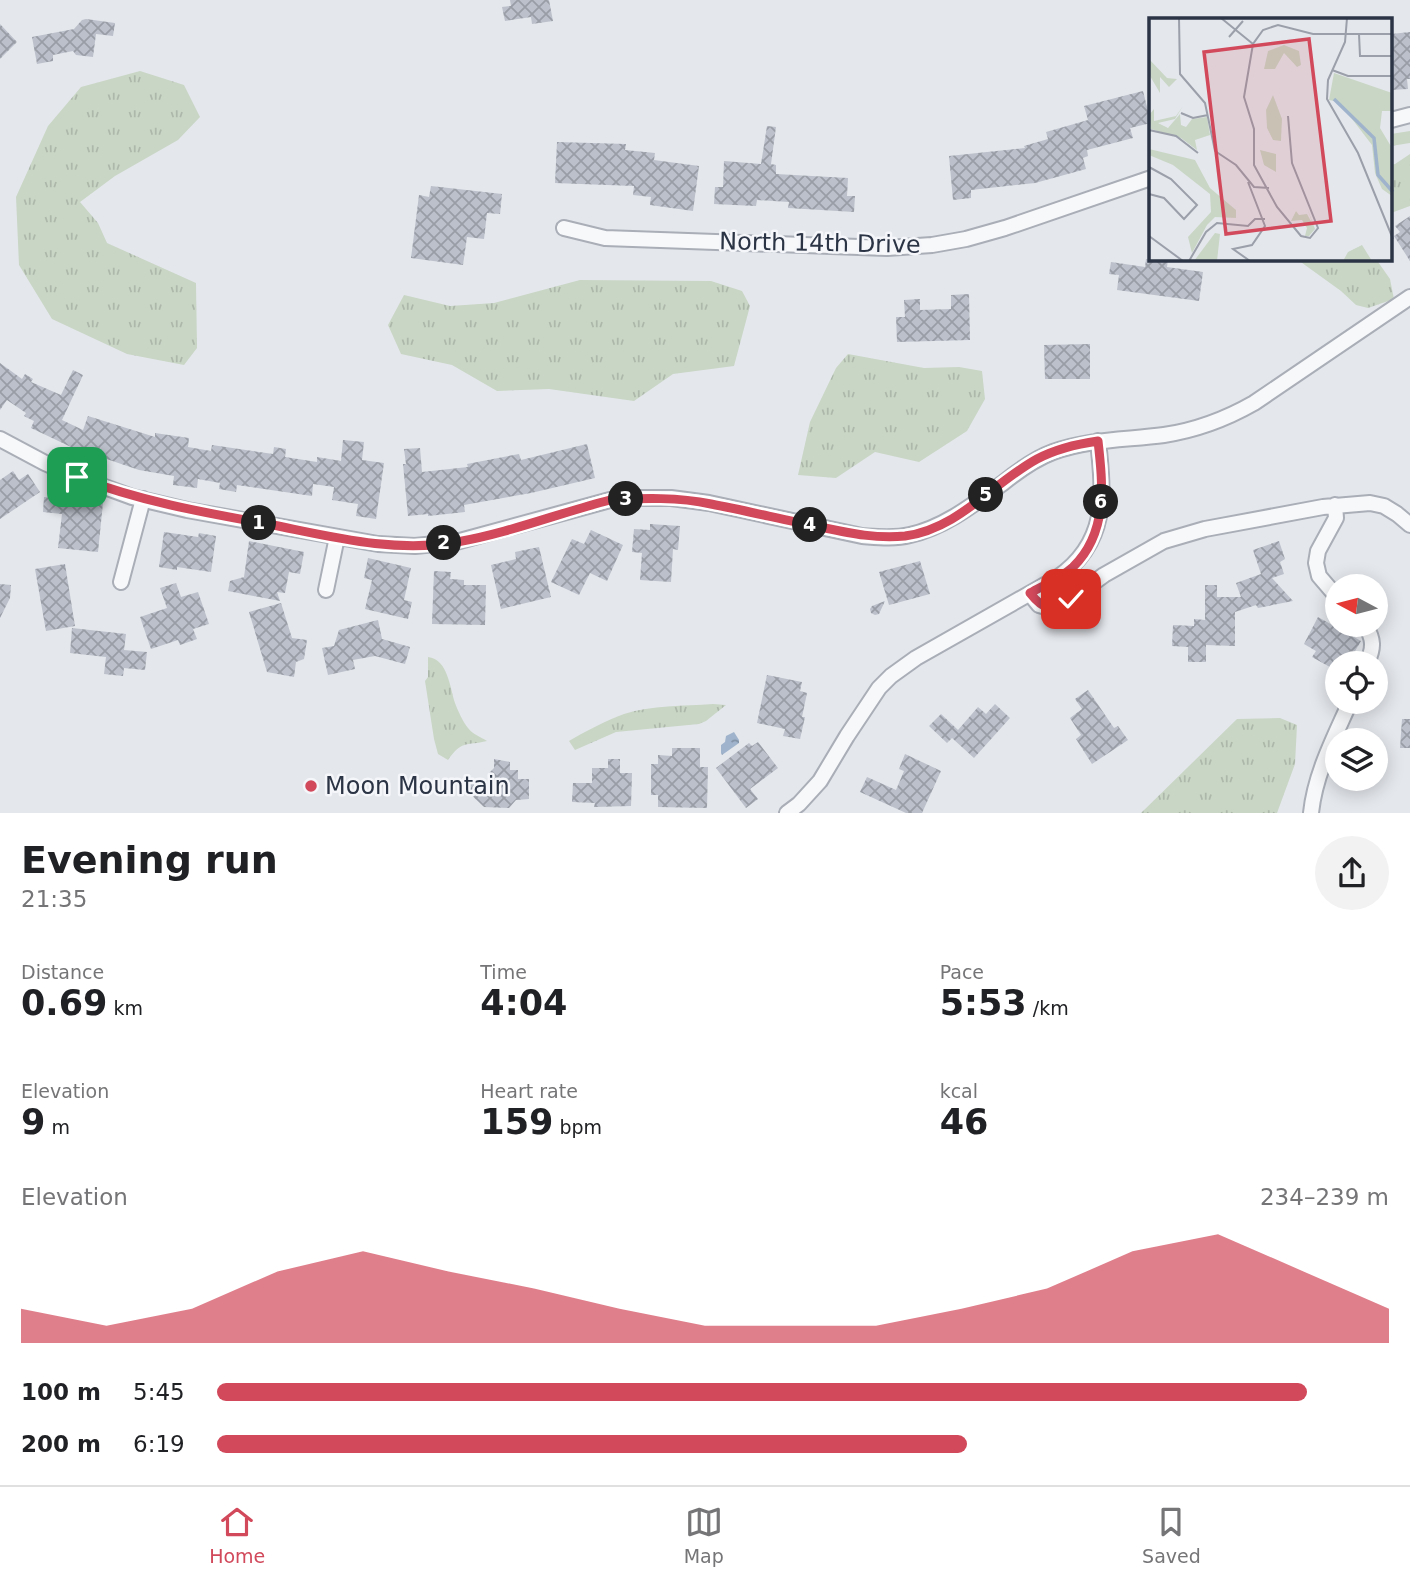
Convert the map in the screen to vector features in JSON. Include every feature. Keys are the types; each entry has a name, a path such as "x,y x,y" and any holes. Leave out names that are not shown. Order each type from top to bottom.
{"street":[{"path":"1392,120 1410,116"},
{"name":"North 14th Drive","path":"564,228 605,238 887,248 919,246 980,235 1149,179"},
{"path":"0,439 77,477 143,499 187,510 378,544 400,546 456,542 610,500 635,498 671,498 709,503 862,536 909,535 934,527 961,513 1036,460 1051,453 1079,444 1166,435 1201,428 1232,415 1254,403 1410,297"},
{"path":"787,813 820,781 846,736 879,688 891,676 916,658 1071,569 1080,559 1097,530 1100,517 1102,489 1098,441"},
{"path":"121,582 143,499"},
{"path":"1030,593 1039,605 1060,607 1104,575 1164,541 1205,529 1335,505 1370,503 1384,506 1408,525"},
{"path":"1325,583 1319,576 1318,551 1336,518 1335,505"},
{"path":"326,590 337,537"},
{"path":"1311,813 1318,780 1344,714"}],"green space":[{"path":"140,71 184,85 200,117 178,140 115,176 80,202 98,223 107,243 196,283 197,348 184,365 127,354 52,319 19,265 16,197 48,126 81,87"},
{"path":"1410,131 1410,143 1392,146 1392,134"},
{"path":"1410,154 1410,206 1392,213 1392,165"},
{"path":"1299,261 1377,261 1390,279 1394,299 1368,308 1356,305"},
{"path":"580,280 711,281 742,291 750,306 734,366 673,374 634,401 549,389 497,391 452,365 401,354 388,325 404,295 450,306 494,303"},
{"path":"848,354 924,368 959,367 982,371 985,399 967,431 919,462 875,452 836,478 798,475 810,422 836,368"},
{"path":"428,657 435,659 444,668 455,703 466,726 487,741 461,747 448,760 438,754 434,739 425,681 428,677"},
{"path":"726,705 699,724 616,732 575,750 569,741 610,720 635,711"},
{"path":"1280,718 1297,725 1295,764 1277,813 1141,813 1237,719"}],"water":[{"path":"734,732 739,743 722,755 721,745 726,736"}],"building":[{"path":"510,0 549,0 553,21 532,24 531,17 505,21 502,7 511,6"},
{"path":"86,19 115,23 113,36 96,34 93,57 76,55 73,51 53,55 53,61 37,64 32,37 74,29"},
{"path":"0,24 17,42 0,59"},
{"path":"1410,32 1408,89 1392,90 1392,34"},
{"path":"1143,91 1149,123 1130,128 1133,138 1087,150 1088,156 1083,158 1086,169 1035,183 971,190 971,198 953,200 949,156 1025,148 1024,146 1048,139 1046,132 1088,120 1084,106"},
{"path":"767,126 776,127 771,164 776,165 776,174 848,178 847,196 855,196 854,212 788,208 789,202 757,200 756,206 714,204 715,187 723,187 724,161 761,164"},
{"path":"557,142 626,144 625,150 655,153 654,160 699,166 693,211 650,205 651,197 633,195 634,186 555,183"},
{"path":"431,186 502,194 500,214 487,213 484,239 467,237 463,265 411,258 419,195 429,197"},
{"path":"1410,216 1410,261 1394,236 1400,232 1395,226"},
{"path":"1146,259 1149,259 1168,261 1167,267 1203,272 1199,301 1117,290 1119,275 1109,274 1111,262 1145,267"},
{"path":"969,294 970,340 897,342 896,317 905,317 904,300 920,299 920,310 951,309 951,295"},
{"path":"1090,344 1090,379 1045,379 1044,345"},
{"path":"0,363 22,379 25,374 33,379 31,382 61,395 73,370 83,375 62,420 83,430 88,416 155,437 155,433 189,438 188,447 211,451 212,445 273,454 274,447 286,449 285,457 317,462 317,457 341,461 343,440 364,442 362,460 384,463 376,519 356,516 358,504 332,500 334,487 313,484 312,496 237,485 236,492 219,489 220,483 198,479 197,488 173,485 174,476 139,470 71,447 31,428 34,421 24,416 26,413 7,400 0,410"},
{"path":"587,444 595,478 464,505 465,512 408,516 404,449 420,448 422,472 468,467 467,464 519,454 521,460"},
{"path":"13,471 19,480 28,474 40,492 0,519 0,480"},
{"path":"44,497 103,503 98,552 58,548 62,514 43,512"},
{"path":"650,524 680,526 678,550 673,549 671,582 640,580 642,553 632,552 634,529 650,530"},
{"path":"591,530 623,545 607,581 590,573 579,595 551,582 572,539 584,544"},
{"path":"164,532 198,537 199,533 216,536 211,572 159,567"},
{"path":"249,541 304,552 300,574 289,572 285,593 277,592 280,601 228,591 230,581 244,577"},
{"path":"1279,541 1285,559 1280,562 1284,574 1272,578 1293,601 1258,608 1256,605 1235,612 1235,646 1206,645 1206,662 1188,662 1188,647 1172,646 1173,625 1194,626 1194,619 1205,620 1205,585 1217,585 1217,597 1241,597 1236,583 1261,574 1253,550"},
{"path":"539,547 551,597 501,609 491,565 516,559 515,552"},
{"path":"368,558 411,568 404,600 412,602 408,619 365,609 372,580 364,578"},
{"path":"920,561 930,594 889,605 879,572"},
{"path":"65,564 75,626 46,631 35,569"},
{"path":"434,571 451,572 450,579 464,580 464,585 486,585 485,625 432,624"},
{"path":"176,583 181,597 198,592 209,624 193,629 197,639 180,645 178,640 151,649 140,617 167,608 160,588"},
{"path":"0,584 11,585 10,598 0,618"},
{"path":"885,601 879,614 871,613 872,606"},
{"path":"281,603 292,638 307,640 304,659 296,662 294,677 267,672 249,612"},
{"path":"1318,617 1325,621 1325,637 1354,637 1361,641 1355,651 1325,651 1325,664 1312,657 1316,651 1304,644"},
{"path":"378,620 382,639 410,647 405,664 375,656 353,660 355,669 328,675 322,648 334,646 339,630"},
{"path":"72,628 126,634 124,650 147,652 145,670 124,668 123,676 104,674 106,657 70,653"},
{"path":"767,675 802,682 800,691 807,693 800,739 783,736 785,729 757,723"},
{"path":"1088,690 1114,728 1118,726 1128,740 1092,764 1076,739 1081,735 1070,718 1082,709 1075,699"},
{"path":"995,704 1010,718 974,758 952,738 947,743 929,726 941,714 958,730 978,707 986,714"},
{"path":"1402,719 1410,719 1410,748 1400,748"},
{"path":"758,742 778,768 750,789 758,799 746,808 716,768 749,743 752,746"},
{"path":"672,748 700,748 700,767 708,767 707,808 658,807 658,795 651,795 651,764 658,764 658,755 672,756"},
{"path":"905,754 941,771 922,813 906,813 860,792 867,777 896,790 904,771 899,769"},
{"path":"494,759 510,762 510,770 518,770 518,779 529,779 529,799 516,800 509,808 484,807 465,789 470,780 474,780 488,793 488,774 494,768"},
{"path":"608,759 620,759 620,773 632,773 631,806 594,807 595,803 572,802 573,783 592,783 592,768 608,768"}],"place":[{"name":"Moon Mountain","path":"311,786"}],"route":[{"path":"77,477 163,505 378,544 415,546 456,542 610,500 635,498 671,498 709,503 862,536 895,537 944,523 1036,460 1079,444 1098,441 1102,489 1097,530 1071,569 1030,593 1039,605 1050,608 1060,607 1071,599"}]}
